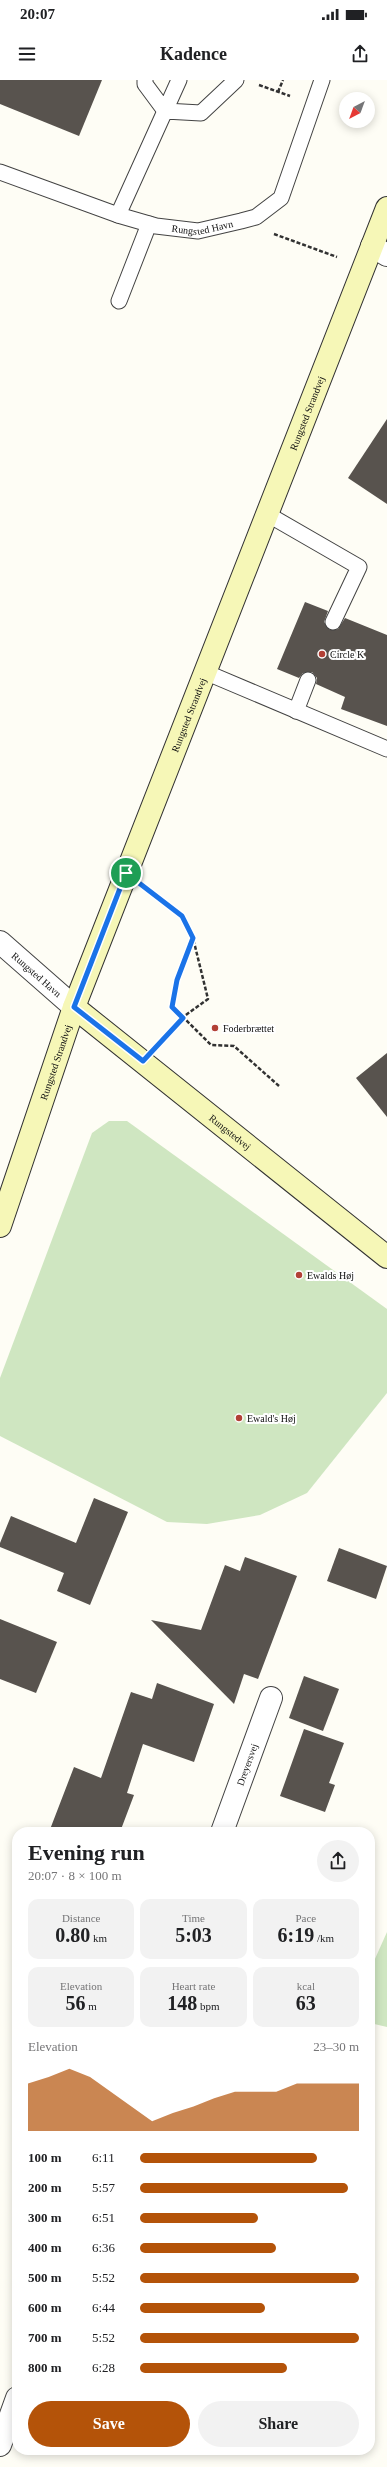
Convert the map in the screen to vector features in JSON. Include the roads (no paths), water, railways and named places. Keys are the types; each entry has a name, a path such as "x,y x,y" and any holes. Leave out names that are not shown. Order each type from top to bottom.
{"main road":[{"name":"Rungsted Strandvej","path":"0,1226 74,1007 126,873 364,267 380,251 387,208"},
{"name":"Rungstedvej","path":"74,1007 387,1257"}],"street":[{"name":"Rungsted Havn","path":"0,942 74,1007"},
{"name":"Dreyersvej","path":"224,1827 271,1698"},
{"path":"0,2445 12,2412"}],"lane":[{"path":"145,80 145,84 165,111"},
{"path":"118,215 179,80"},
{"path":"165,111 201,113 236,80"},
{"name":"Rungsted Havn","path":"0,172 118,215 149,224 198,231 256,217 281,198 322,80"},
{"path":"119,301 149,224"},
{"path":"267,514 359,567 334,622"},
{"path":"205,672 387,748"},
{"path":"296,711 308,680"}],"place":[{"name":"Circle K","path":"322,654"},
{"name":"Foderbrættet","path":"215,1028"},
{"name":"Ewalds Høj","path":"299,1275"},
{"name":"Ewald's Høj","path":"239,1418"}]}
